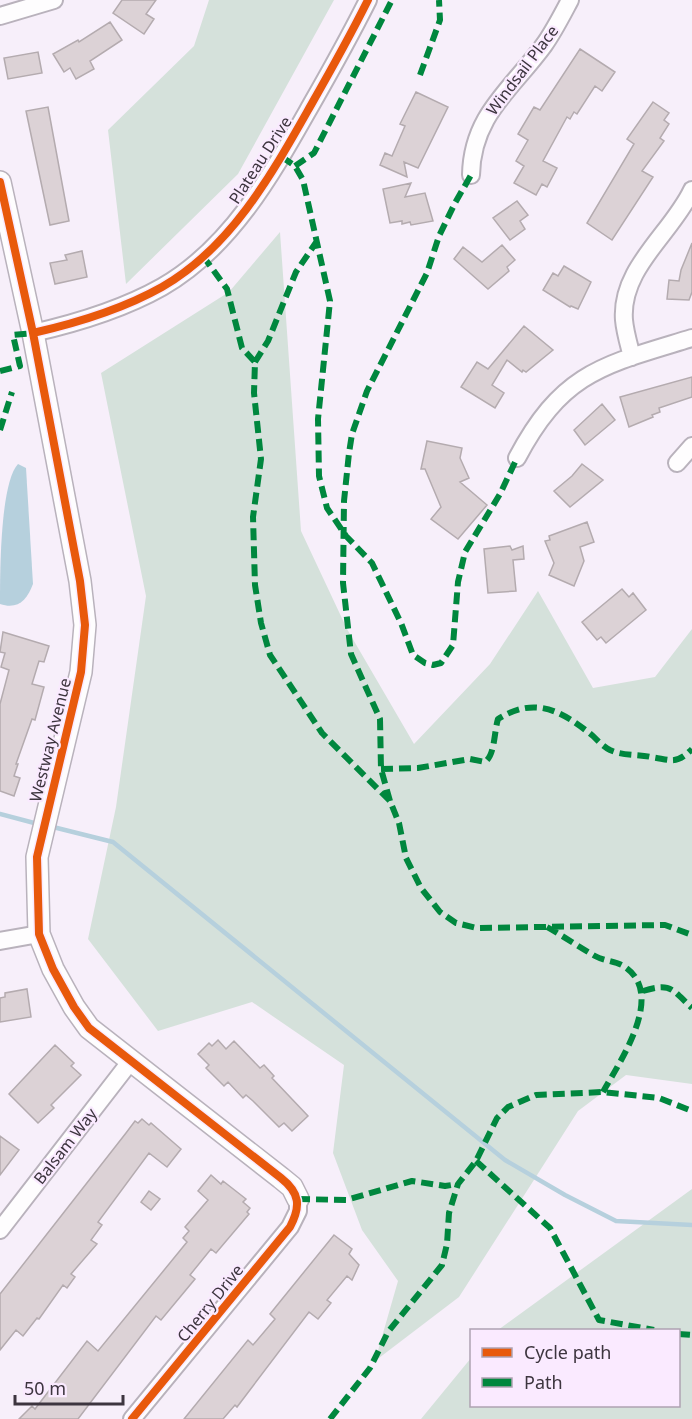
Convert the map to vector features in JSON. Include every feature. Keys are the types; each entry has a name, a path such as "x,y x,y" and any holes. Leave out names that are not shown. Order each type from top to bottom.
{"street":[{"path":"0,16 54,0"},
{"name":"Plateau Drive","path":"33,333 99,315 133,301 163,286 203,256 253,201 275,168 368,0"},
{"name":"Windsail Place","path":"471,175 471,155 486,118 499,97 544,46 570,0"},
{"name":"Westway Avenue","path":"0,182 33,333 80,581 85,625 81,672 37,857 39,934 53,969 74,1007 89,1028 281,1178 292,1187 298,1198"},
{"path":"632,357 624,320 625,299 632,277 681,211 692,189"},
{"path":"517,458 535,424 557,398 589,373 692,338"},
{"path":"677,463 692,446"},
{"path":"0,941 39,934"},
{"name":"Balsam Way","path":"0,1229 130,1062"},
{"name":"Cherry Drive","path":"132,1419 290,1227 298,1211 298,1198"}],"shaded area":[{"path":"209,0 334,0 238,174 126,284 108,130 194,46"},
{"path":"280,232 301,531 347,629 414,744 490,664 538,591 593,688 655,677 692,629 692,1084 626,1075 578,1111 459,1297 375,1361 398,1281 362,1230 333,1153 344,1065 252,1002 158,1031 88,939 116,807 146,596 101,373 229,292"},
{"path":"692,1189 692,1419 421,1419 470,1359 470,1407 680,1407 680,1329 499,1329"}],"water":[{"path":"18,464 26,468 33,584 25,599 17,605 6,606 0,604 2,530 8,490 12,474"}],"building":[{"path":"122,0 156,0 146,14 154,19 144,34 113,13"},
{"path":"110,22 122,40 90,61 94,69 76,79 70,68 64,72 53,54 78,40 79,42"},
{"path":"580,49 615,72 602,91 595,86 577,114 574,112 570,119 567,117 543,161 557,168 547,187 542,184 536,195 514,183 524,166 516,161 528,140 518,134 534,107 540,110"},
{"path":"38,52 42,73 8,79 4,58"},
{"path":"416,92 448,107 418,168 404,162 407,177 380,165 385,153 392,156 405,126 400,124"},
{"path":"653,102 669,113 664,120 669,124 660,138 664,141 642,171 653,177 612,240 587,223 634,144 627,139"},
{"path":"48,107 69,221 50,225 26,111"},
{"path":"411,183 405,197 425,193 433,221 411,225 410,222 402,224 402,221 390,223 383,189"},
{"path":"517,201 528,215 520,221 525,229 510,240 493,218"},
{"path":"692,243 692,292 689,300 667,299 669,280 679,281"},
{"path":"502,245 515,260 507,267 509,271 488,289 454,259 463,247 482,262"},
{"path":"82,251 87,277 55,284 50,263 67,260 65,255"},
{"path":"564,266 591,282 578,309 570,307 543,290 553,273 558,276"},
{"path":"524,326 553,350 526,372 523,370 522,372 507,360 492,385 504,393 495,408 461,387 477,362 488,369"},
{"path":"692,377 692,397 659,408 660,412 652,415 653,417 629,427 620,397"},
{"path":"602,404 615,420 585,445 574,430"},
{"path":"427,441 462,448 460,458 469,478 460,482 487,505 458,539 431,519 441,507 425,469 421,469"},
{"path":"582,464 603,480 570,507 554,491"},
{"path":"587,522 594,542 580,547 584,561 574,586 549,575 554,563 545,541 550,540 549,536"},
{"path":"510,546 512,550 523,546 524,559 513,560 516,591 488,593 484,549"},
{"path":"622,589 629,597 633,593 646,610 606,643 601,637 597,640 582,622"},
{"path":"3,632 49,646 44,662 39,661 32,684 44,687 35,720 32,719 16,764 18,764 14,776 20,778 14,796 0,791 0,704 9,670 1,667 5,653 0,652"},
{"path":"27,989 31,1017 0,1022 0,998 5,997 5,993"},
{"path":"218,1040 226,1049 234,1041 260,1068 264,1065 274,1076 272,1078 308,1116 292,1131 284,1123 279,1127 246,1095 243,1098 228,1082 224,1086 206,1068 209,1065 198,1054 209,1043 212,1046"},
{"path":"55,1045 74,1063 71,1066 81,1075 51,1105 54,1108 38,1123 9,1094"},
{"path":"142,1119 149,1125 151,1123 181,1149 167,1167 149,1153 98,1222 102,1225 91,1240 97,1244 71,1274 75,1277 67,1288 63,1285 39,1319 37,1318 23,1336 16,1330 0,1350 0,1294 135,1121 138,1123"},
{"path":"0,1136 19,1150 0,1175"},
{"path":"211,1175 221,1184 223,1181 246,1199 243,1202 250,1208 247,1212 249,1214 216,1253 211,1249 190,1275 195,1279 161,1320 156,1316 78,1419 19,1419 32,1406 35,1409 87,1341 98,1351 187,1242 183,1238 189,1231 185,1227 208,1200 198,1191"},
{"path":"149,1191 160,1199 151,1210 141,1202"},
{"path":"334,1235 352,1249 349,1254 359,1265 352,1280 347,1276 327,1300 331,1303 318,1319 309,1312 237,1407 235,1405 223,1419 184,1419 248,1340 253,1345 275,1319 270,1314"}],"waterway":[{"path":"0,814 38,824"},
{"path":"49,826 113,842 505,1160 616,1221 692,1225"}],"marked path":[{"path":"295,166 314,153 392,0"},
{"path":"420,75 440,20 439,0"},
{"path":"282,157 295,166 303,180 330,301 318,419 319,476 327,508 346,536 372,563 401,623 413,655 425,663 433,665 441,663 453,645 458,582 465,552 500,494 517,458"},
{"path":"390,801 381,769 380,719 351,654 343,583 344,501 349,453 352,434 367,391 427,273 439,236 471,175"},
{"path":"255,362 268,341 296,272 317,241"},
{"path":"203,256 227,289 242,348 255,362 254,393 261,459 253,517 255,585 261,623 270,655 322,733 390,801 399,823 406,858 421,888 440,912 456,923 477,928 665,925 692,935"},
{"path":"0,371 20,366 13,335 33,333"},
{"path":"0,430 12,392"},
{"path":"381,769 418,768 470,759 485,762 491,754 498,719 511,712 536,707 559,713 570,719 615,752 673,760 682,757 692,749"},
{"path":"547,927 595,956 622,965 637,979 641,994 641,1011 636,1028 603,1092"},
{"path":"643,991 660,987 671,989 692,1008"},
{"path":"330,1419 370,1368 388,1332 442,1265 447,1244 449,1213 458,1184 476,1161 497,1118 508,1107 536,1095 603,1092 659,1098 692,1111"},
{"path":"476,1161 550,1228 599,1320 648,1329"},
{"path":"298,1199 346,1200 412,1181 445,1186 458,1184"},
{"path":"680,1334 692,1335"}],"cycle path":[{"path":"33,333 66,325 132,302 162,287 209,251 230,230 282,156 368,0"},
{"path":"0,182 33,333 80,581 85,625 81,672 37,857 39,934 53,969 74,1007 89,1028 281,1178 292,1189 297,1200 296,1213 290,1227 132,1419"}]}
